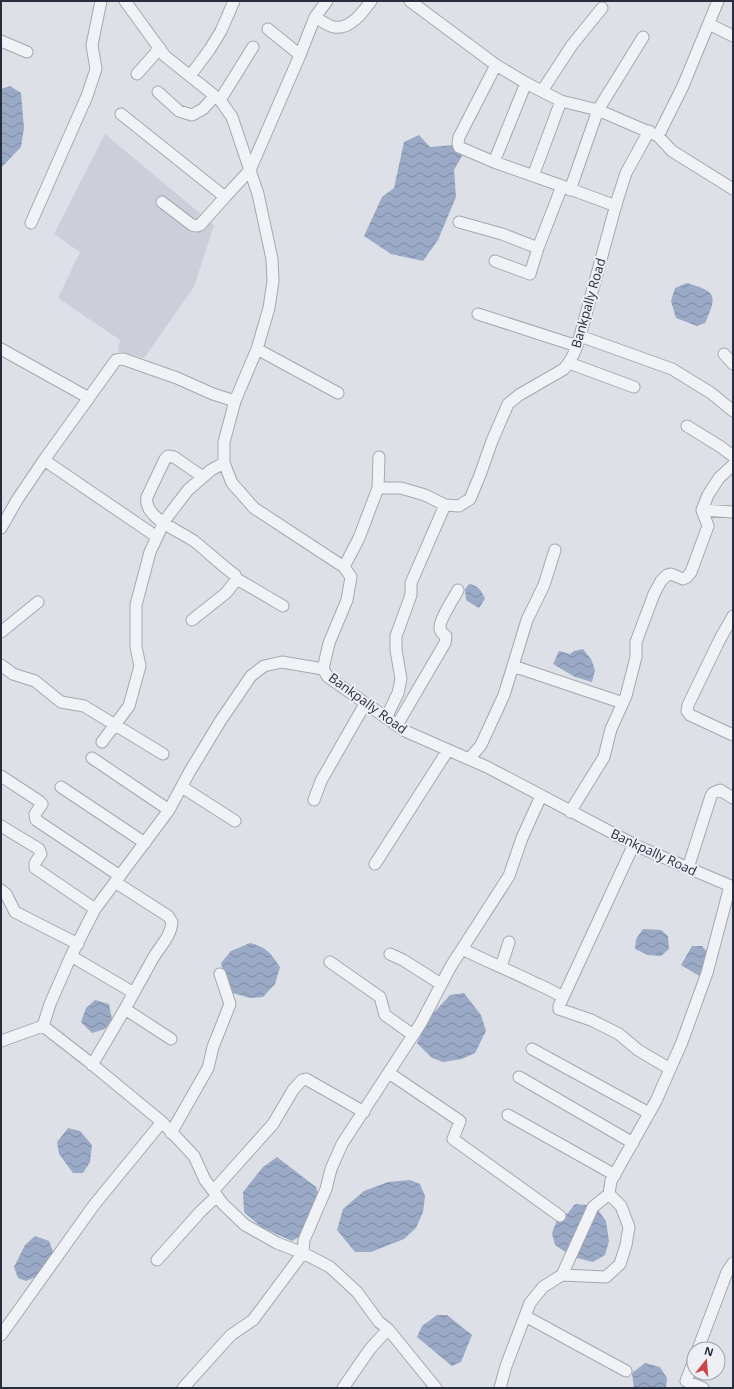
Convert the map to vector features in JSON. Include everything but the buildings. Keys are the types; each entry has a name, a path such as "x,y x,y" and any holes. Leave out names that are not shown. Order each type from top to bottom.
{"street":[{"path":"31,224 87,96 96,69 92,45 101,1"},
{"path":"125,1 165,56 218,98 232,117 258,194 272,259 273,281 269,308 257,350 235,401 224,442 224,463 232,483 254,508 344,567 359,538 378,488 379,457"},
{"path":"190,76 221,31 234,1"},
{"path":"162,202 192,225 200,225 250,170 315,17 327,1"},
{"path":"315,17 335,27 346,25 353,22 371,1"},
{"path":"410,1 496,65 526,83 561,101 598,110 653,134 672,151 733,189"},
{"name":"Bankpally Road","path":"445,505 459,506 470,499 508,404 519,395 564,369 569,363 579,341 626,173 684,86 718,1"},
{"path":"542,91 572,45 602,8"},
{"path":"709,24 733,36"},
{"path":"268,29 300,55"},
{"path":"495,261 530,274 538,248 566,188 598,110 643,37"},
{"path":"1,41 27,52"},
{"path":"158,92 179,111 192,115 218,98 253,47"},
{"path":"138,74 160,48"},
{"path":"496,65 458,142 459,147 494,162 616,206"},
{"path":"494,162 526,83"},
{"path":"533,176 561,101"},
{"path":"121,114 225,197"},
{"path":"459,222 502,234 538,248"},
{"path":"478,314 579,341 672,369 711,393 733,411"},
{"path":"1,349 90,398"},
{"path":"257,350 338,393"},
{"path":"724,354 733,364"},
{"path":"1,528 44,460 116,360 123,359 235,401"},
{"path":"569,363 634,387"},
{"path":"687,426 733,456"},
{"path":"203,477 174,457 168,456 165,459 147,497 147,507 163,523 194,541 236,575 237,579 283,606"},
{"path":"44,460 157,537"},
{"path":"102,742 129,706 140,666 136,647 136,606 150,552 163,523 188,490 203,477 224,463"},
{"path":"570,812 604,757 611,729 626,696 636,657 636,642 658,588 667,575 671,574 683,579 687,577 708,526 702,510 708,495 719,478 733,465"},
{"path":"378,488 401,488 425,495 445,505 411,583 411,595 396,636 396,650 401,679 398,693 386,718"},
{"path":"702,510 733,512"},
{"path":"468,759 481,745 504,695 527,620 544,585 555,550"},
{"name":"Bankpally Road","path":"344,567 351,577 347,600 329,643 323,669 328,677 405,732 487,767 570,812 634,844 731,887"},
{"path":"192,620 226,593 237,579"},
{"path":"397,726 445,643 446,636 441,631 440,627 442,620 458,590"},
{"path":"1,632 38,602"},
{"path":"733,616 716,646 688,705 687,711 690,715 733,736"},
{"path":"43,1026 50,1004 71,956 95,909 169,810 221,720 251,676 264,666 282,662 323,669"},
{"path":"1,664 13,674 35,681 61,702 84,706 116,724 163,754"},
{"path":"513,666 623,703"},
{"path":"314,800 321,781 365,704"},
{"path":"375,864 448,750"},
{"path":"92,758 169,810"},
{"path":"1,776 39,801 42,806 35,814 36,820 168,916 172,922 172,930 153,958 92,1065"},
{"path":"61,787 145,842"},
{"path":"182,787 235,821"},
{"path":"688,868 713,792 720,790 733,798"},
{"path":"183,1388 231,1335 253,1320 303,1253 304,1240 326,1189 331,1169 342,1144 413,1035 462,949 509,876 522,838 541,796"},
{"path":"1,826 39,849 40,854 35,863 35,868 95,909"},
{"path":"634,844 562,998 559,1009 591,1020 619,1034 638,1050 670,1069"},
{"path":"500,1388 506,1366 530,1303 543,1287 562,1275 593,1207 609,1194 615,1175 649,1113 670,1069 682,1042 707,973 731,887"},
{"path":"1,890 6,894 15,912 78,944"},
{"path":"500,967 509,942"},
{"path":"462,949 556,992 562,998"},
{"path":"390,954 403,960 441,984"},
{"path":"71,956 134,993"},
{"path":"330,962 380,997 385,1015 413,1035"},
{"path":"171,1133 208,1068 213,1047 230,1004 220,974"},
{"path":"125,1009 171,1039"},
{"path":"1,1041 43,1026"},
{"path":"43,1026 162,1122 194,1156 205,1180 223,1204 245,1225 277,1243 303,1253 330,1267 352,1287 379,1322 388,1330 436,1388"},
{"path":"532,1049 649,1113"},
{"path":"389,1073 460,1121 453,1139 560,1216"},
{"path":"519,1076 633,1143"},
{"path":"157,1260 201,1211 272,1124 299,1081 306,1079 364,1112"},
{"path":"508,1115 615,1175"},
{"path":"1,1335 94,1205 162,1122"},
{"path":"562,1275 606,1277 620,1264 626,1245 629,1227 621,1206 609,1194"},
{"path":"701,1341 727,1272 733,1263"},
{"path":"525,1316 626,1370"},
{"path":"343,1388 370,1349 388,1330"},
{"path":"686,1381 703,1388"}],"shaded area":[{"path":"105,134 214,225 194,287 144,358 118,351 120,340 58,298 80,252 54,234"}],"water":[{"path":"10,86 21,93 24,128 21,147 1,168 1,89"},
{"path":"419,135 430,147 454,145 463,154 454,170 456,197 438,240 423,261 391,254 364,236 382,197 394,188 404,142"},
{"path":"687,283 709,292 713,300 705,323 697,326 676,318 671,301 675,288"},
{"path":"469,584 479,589 485,599 479,608 466,600 465,589"},
{"path":"583,649 591,659 595,670 592,682 575,677 553,664 559,651 570,654 574,651"},
{"path":"643,929 661,930 668,936 669,949 661,956 648,955 635,949 636,939"},
{"path":"250,943 265,949 280,967 275,984 263,997 250,998 229,992 221,963 231,951"},
{"path":"692,946 702,946 709,954 701,977 681,965"},
{"path":"464,993 481,1015 486,1031 475,1053 462,1059 443,1062 432,1058 417,1043 429,1018 450,995"},
{"path":"95,1000 109,1004 112,1019 105,1029 92,1033 81,1022 86,1008"},
{"path":"68,1128 80,1131 92,1145 90,1162 83,1173 73,1173 59,1154 57,1142"},
{"path":"277,1157 316,1187 319,1196 302,1235 292,1241 261,1227 244,1212 243,1192 263,1167"},
{"path":"410,1180 420,1184 425,1196 423,1212 416,1228 404,1239 371,1252 355,1252 337,1230 343,1209 364,1191 388,1182"},
{"path":"575,1204 586,1205 598,1210 606,1221 609,1241 605,1255 593,1262 573,1257 555,1245 552,1233 557,1220 568,1213"},
{"path":"35,1236 49,1241 54,1254 38,1276 26,1281 18,1278 14,1267 25,1245"},
{"path":"437,1315 447,1315 472,1335 461,1362 452,1366 417,1337 422,1326"},
{"path":"645,1363 660,1367 667,1378 666,1388 634,1388 632,1373"}]}
